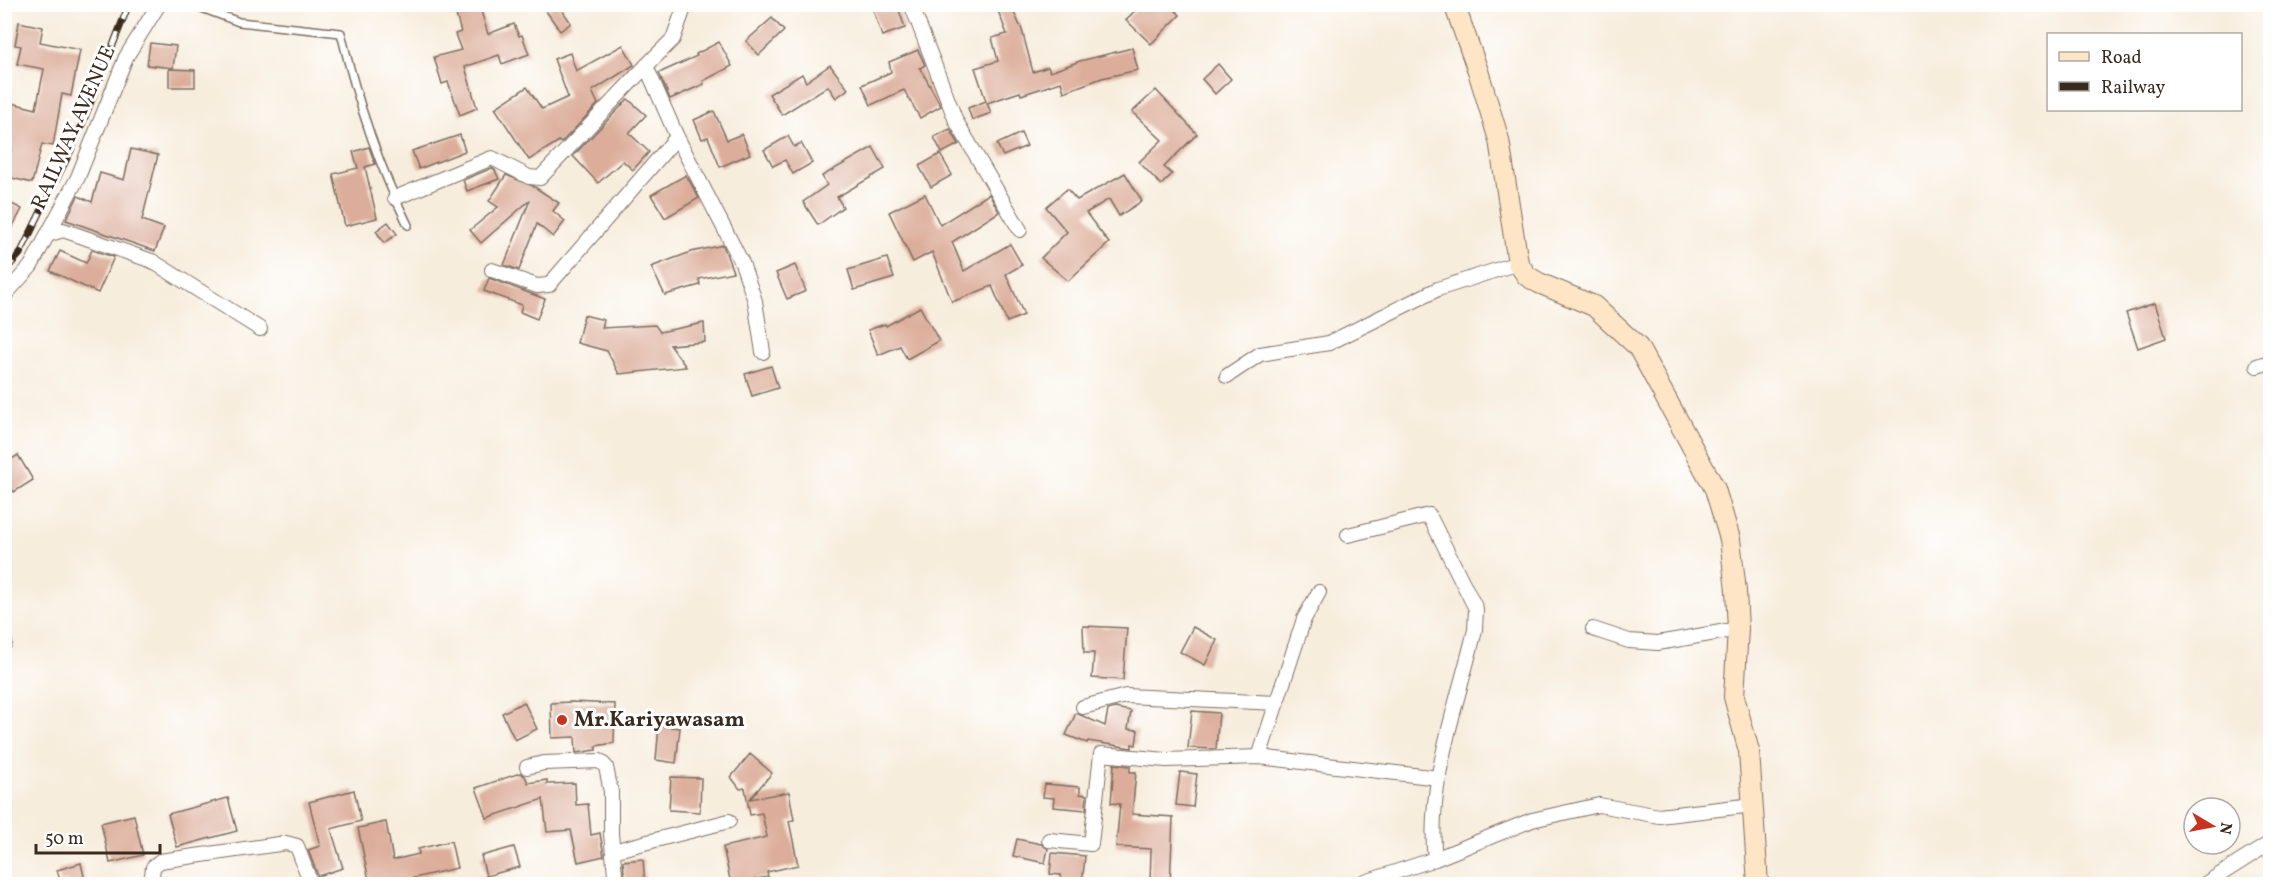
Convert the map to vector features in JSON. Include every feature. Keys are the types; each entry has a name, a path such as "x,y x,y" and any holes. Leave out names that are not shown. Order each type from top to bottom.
{"street":[{"name":"RAILWAY AVENUE","path":"4,296 31,266 47,236 78,177 126,57 159,4"},
{"path":"395,198 492,158 529,177 540,178 674,39 684,8 681,4"},
{"path":"911,4 956,121 1020,230"},
{"path":"1454,4 1478,71 1498,140 1518,264 1527,276 1539,283 1576,297 1606,314 1638,347 1715,489 1730,539 1738,629 1734,696 1749,751 1758,885"},
{"path":"646,66 677,138 742,263 755,301 763,352"},
{"path":"492,270 537,286 549,285 677,138"},
{"path":"47,236 63,230 152,261 260,329"},
{"path":"1227,376 1260,354 1329,343 1438,289 1518,264"},
{"path":"2257,366 2271,362"},
{"path":"1348,535 1429,515 1476,609 1475,630 1439,778 1432,834 1435,859"},
{"path":"1259,756 1304,619 1319,592"},
{"path":"1593,629 1629,641 1658,643 1738,629"},
{"path":"1083,707 1126,696 1277,703"},
{"path":"1049,840 1091,844 1101,754 1166,760 1259,756 1439,778"},
{"path":"527,767 544,763 600,761 606,767 611,792 616,885"},
{"path":"1359,885 1435,859 1532,820 1599,805 1659,816 1753,805"},
{"path":"613,851 729,821"},
{"path":"151,885 153,867 160,861 286,843 297,846 311,885"},
{"path":"2205,885 2271,843"}],"lane":[{"path":"191,4 239,22 341,33 356,99 408,225"}],"building":[{"path":"453,4 479,4 488,34 514,24 519,36 522,35 529,54 502,64 499,55 465,67 477,108 460,115 448,82 442,84 434,57 461,50 455,34 461,32"},
{"path":"554,4 558,4 571,23 560,31 546,11"},
{"path":"888,4 897,4 905,28 882,36 873,10"},
{"path":"1010,4 1022,30 1033,72 1048,67 1050,72 1080,61 1132,48 1138,70 1102,78 1064,92 1061,82 1021,95 1020,92 987,103 991,113 972,120 968,108 986,101 975,68 998,61 992,38 1007,34 997,8"},
{"path":"1141,4 1169,4 1180,15 1151,44 1126,20"},
{"path":"772,18 784,31 759,55 746,41"},
{"path":"19,22 43,27 40,42 80,50 71,96 62,94 53,146 42,144 32,183 4,176 11,150 4,148 4,101 36,109 44,69 17,64 21,46 15,45"},
{"path":"719,42 732,66 703,81 704,84 670,99 659,73 697,56 696,54"},
{"path":"150,43 176,46 173,68 147,65"},
{"path":"623,45 634,65 592,91 598,104 561,143 559,141 529,160 495,108 527,87 542,109 568,97 554,59 570,53 576,71"},
{"path":"918,50 925,65 920,68 941,106 920,118 904,90 871,105 862,85 891,72 889,62"},
{"path":"1218,64 1231,79 1215,94 1202,79"},
{"path":"830,65 848,89 836,98 828,86 782,115 769,94 802,74 806,82"},
{"path":"169,69 195,70 195,87 169,87"},
{"path":"1156,90 1197,134 1164,167 1172,174 1161,185 1139,162 1162,140 1132,112"},
{"path":"628,99 646,115 629,133 649,152 633,170 623,161 598,183 573,156"},
{"path":"714,111 727,140 742,134 750,154 720,167 708,137 702,139 694,120"},
{"path":"950,129 959,144 942,153 934,137"},
{"path":"1021,133 1027,146 1003,156 997,144"},
{"path":"460,135 465,151 419,169 412,151"},
{"path":"788,136 794,147 801,143 812,163 793,174 785,160 773,166 764,150"},
{"path":"369,147 375,164 365,167 377,218 345,226 333,174 358,168 353,152"},
{"path":"873,147 885,169 837,197 843,207 818,225 803,202 827,185 822,176"},
{"path":"131,149 158,155 142,220 164,228 155,251 66,220 78,196 92,202 100,173 124,180"},
{"path":"940,154 952,175 931,187 919,166"},
{"path":"492,168 499,179 467,191 463,180"},
{"path":"1125,173 1142,201 1119,216 1109,199 1086,213 1109,243 1068,281 1041,258 1067,232 1046,207 1067,189 1077,200"},
{"path":"506,175 533,186 559,203 553,211 565,221 553,237 537,224 519,270 504,265 530,200 481,243 470,230 498,207 489,201"},
{"path":"686,175 699,198 665,218 651,195"},
{"path":"925,194 940,225 989,194 999,212 952,242 964,271 1010,244 1022,265 1006,274 1024,315 1007,322 992,286 952,302 932,252 913,262 889,212"},
{"path":"4,200 22,209 4,243"},
{"path":"388,222 397,234 384,243 376,231"},
{"path":"723,245 733,272 699,279 700,285 665,295 651,267 691,252"},
{"path":"92,250 114,257 98,293 50,271 60,251 86,263"},
{"path":"887,258 894,278 854,290 848,270"},
{"path":"795,265 806,291 787,299 776,273"},
{"path":"489,278 545,299 537,319 520,312 522,305 484,291"},
{"path":"2155,303 2166,338 2138,348 2126,313"},
{"path":"920,307 939,341 907,359 900,346 878,355 868,330 885,324 886,326"},
{"path":"584,315 604,320 602,328 655,325 660,332 704,323 705,342 670,345 686,367 619,374 607,351 577,343"},
{"path":"771,366 778,388 752,396 745,374"},
{"path":"18,455 33,480 14,492 4,477 4,464"},
{"path":"1083,626 1127,628 1123,680 1092,678 1094,653 1084,653"},
{"path":"1193,627 1217,640 1205,665 1180,652"},
{"path":"524,702 537,729 515,740 502,713"},
{"path":"551,703 615,704 614,743 596,746 596,750 576,753 575,737 552,738"},
{"path":"1115,708 1131,711 1128,729 1138,730 1136,745 1132,744 1132,748 1088,741 1087,743 1066,735 1076,713 1105,726 1108,710"},
{"path":"1192,711 1219,713 1216,749 1188,748"},
{"path":"659,726 680,728 676,763 656,760"},
{"path":"750,754 772,773 750,799 789,792 794,820 789,821 798,865 767,872 768,877 731,884 723,847 767,837 762,813 750,815 745,788 740,789 731,777"},
{"path":"1114,764 1130,766 1130,772 1136,772 1132,814 1173,817 1170,885 1150,885 1151,849 1116,847 1120,804 1111,803"},
{"path":"1180,772 1197,774 1193,807 1176,805"},
{"path":"520,773 525,776 528,783 547,780 547,784 575,783 576,805 588,804 591,835 600,833 604,856 578,862 571,830 547,832 543,799 487,818 476,788"},
{"path":"671,777 701,778 700,812 669,810"},
{"path":"1045,784 1080,787 1080,794 1087,795 1086,810 1053,807 1054,798 1043,797"},
{"path":"354,790 361,821 331,829 343,868 318,876 308,850 320,846 309,802"},
{"path":"228,798 237,831 177,847 168,814"},
{"path":"134,815 143,855 110,863 101,823"},
{"path":"386,822 393,860 419,854 418,849 451,841 457,868 401,881 402,885 370,885 358,828"},
{"path":"1017,839 1041,844 1048,849 1045,863 1013,856"},
{"path":"514,847 520,867 486,876 481,856"},
{"path":"1052,853 1085,856 1082,885 1060,885 1061,875 1050,874"},
{"path":"643,859 645,885 625,885 623,861"},
{"path":"81,863 86,885 68,885 67,881 61,883 57,870"}],"railway":[{"path":"4,272 20,254 76,140 129,4"}],"place":[{"name":"Mr.Kariyawasam","path":"562,720"}]}
